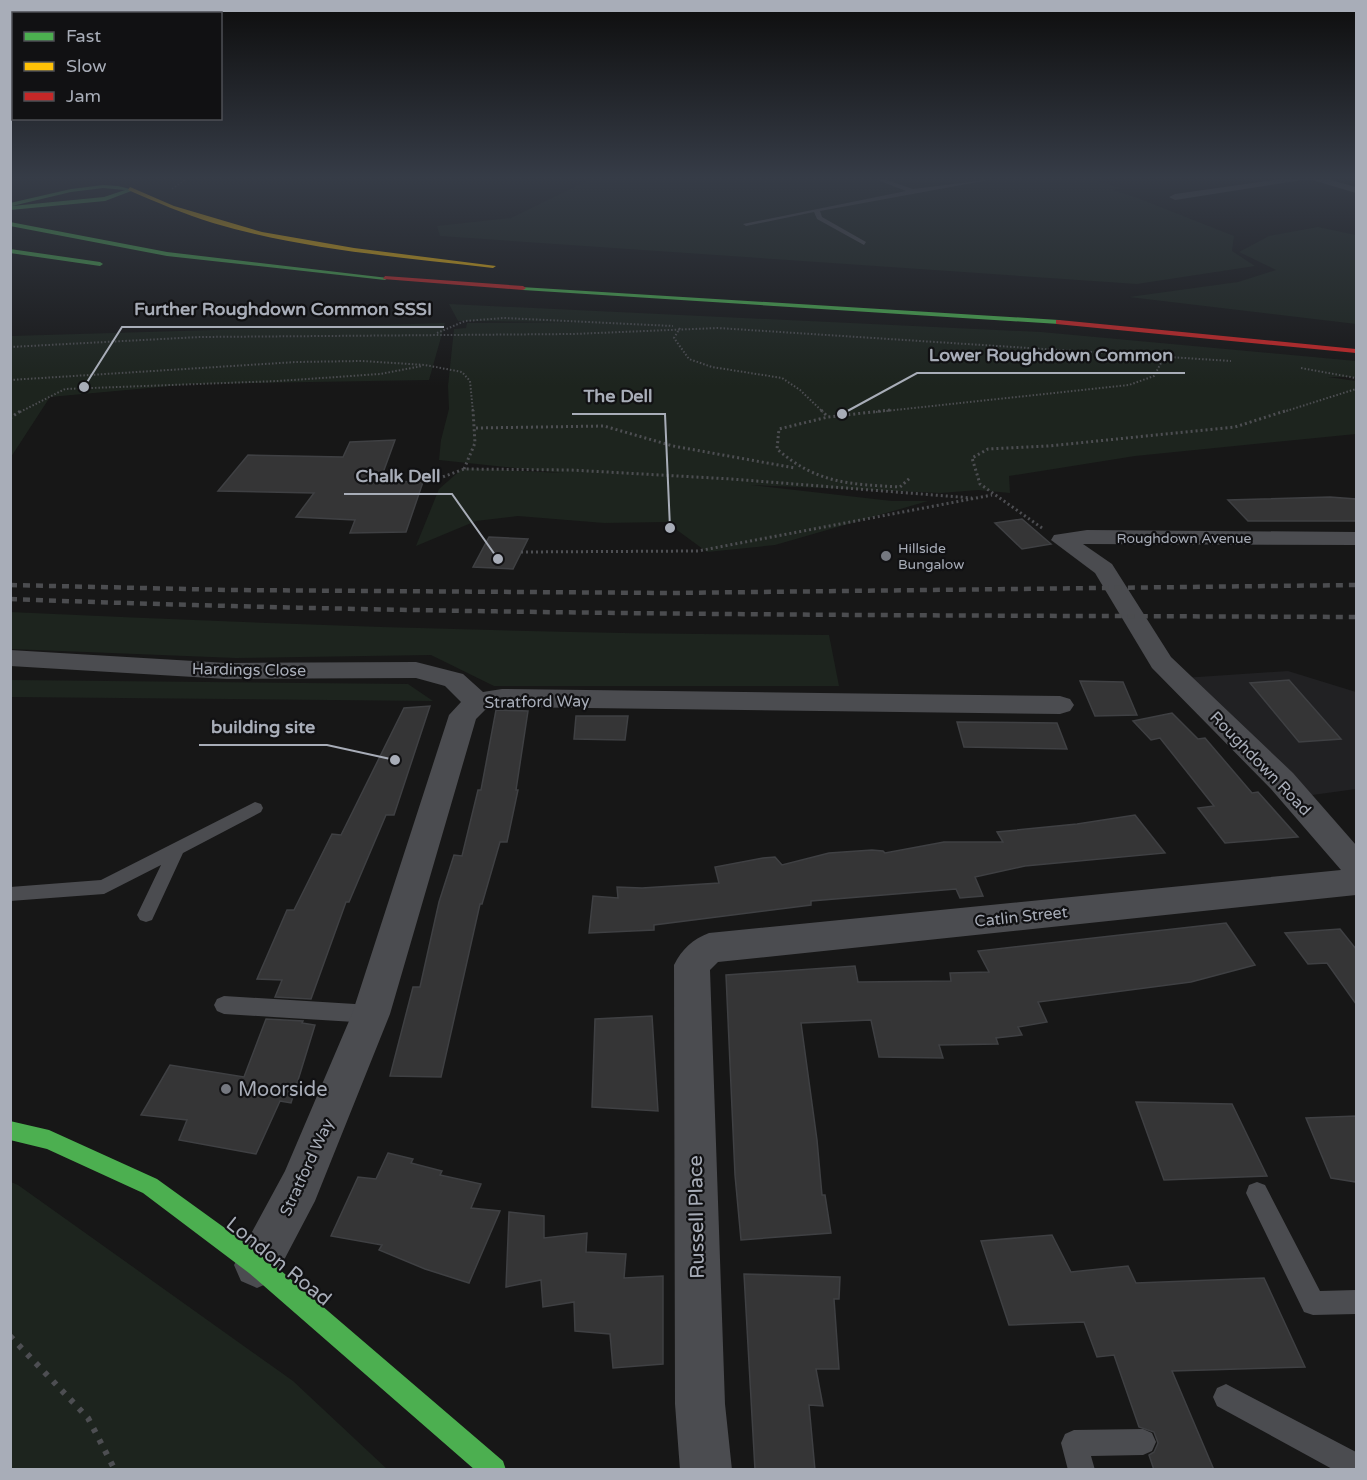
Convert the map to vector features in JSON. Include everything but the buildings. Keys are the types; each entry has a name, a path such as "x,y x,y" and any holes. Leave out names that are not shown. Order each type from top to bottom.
{"main road":[{"path":"133,248 294,272 401,281 715,291 763,289"},
{"path":"217,248 279,257 715,291 1249,338 1356,351"},
{"path":"352,248 508,267"},
{"path":"10,251 119,266"},
{"path":"354,289 485,297 668,302 715,291"},
{"name":"London Road","path":"10,1130 49,1140 150,1186 257,1265 494,1470"}],"street":[{"name":"Roughdown Avenue","path":"1062,540 1087,537 1356,538"},
{"name":"Roughdown Road","path":"1062,540 1104,569 1161,662 1282,781 1356,866"},
{"name":"Hardings Close","path":"10,658 227,671 416,670 454,680 477,702"},
{"name":"Stratford Way","path":"257,1265 300,1186 371,1014 463,715 477,702 502,698 1060,705"},
{"name":"Catlin Street","path":"692,965 709,948 1356,882"},
{"name":"Russell Place","path":"692,965 700,1404 706,1470"}],"lane":[{"path":"10,894 104,887 255,808"},
{"path":"146,915 176,851"},
{"path":"224,1005 371,1014"},
{"path":"1257,1193 1313,1303 1356,1302"},
{"path":"1226,1397 1348,1462 1351,1470"},
{"path":"1082,1470 1074,1443 1143,1442"}],"path":[{"path":"434,335 465,321 504,318 775,331 1240,362"},
{"path":"10,347 200,337 573,334 680,327"},
{"path":"680,327 674,338 689,358 712,367 782,378 800,390 828,417"},
{"path":"795,468 777,449 779,429 828,417 1129,385 1154,376 1161,363 1156,356"},
{"path":"10,380 296,362 397,362 462,372 470,381 470,397 476,428 475,443 464,469"},
{"path":"10,418 37,401 65,390 301,380 380,374 425,365"},
{"path":"1297,368 1356,378"},
{"path":"1062,540 980,484 972,458 988,449 1048,446 1235,427 1356,389"},
{"path":"476,428 604,426 673,446 795,468 828,482 900,487 910,478"},
{"path":"429,482 464,469 571,470 730,479 972,498"},
{"path":"522,552 698,551 993,494"},
{"path":"10,1336 88,1418 116,1470"}],"shaded area":[{"path":"615,248 1232,248 1232,251 1255,266 1137,284"},
{"path":"1246,248 1356,248 1356,324 1129,297 1238,282 1276,270 1239,252"},
{"path":"449,304 1041,332 1356,361 1356,377 1328,377 1356,381 1356,434 1135,456 1009,476 1010,493 978,490 941,493 751,485 892,501 928,501 775,545 707,552 666,522 604,523 518,516 476,521 416,546 439,489 463,468 563,473 439,460 441,440 449,409 448,386 454,329 466,328 467,323 581,322 458,321"},
{"path":"445,323 429,380 193,384 50,397 11,457 11,336"},
{"path":"10,612 419,628 829,635 839,686 494,686 431,655 236,658 11,649"},
{"path":"1288,671 1356,692 1356,789 1298,797 1183,678"},
{"path":"11,680 408,684 433,701 11,697"},
{"path":"11,1182 293,1381 387,1469 11,1469"}],"railway":[{"path":"10,585 230,590 671,593 1356,585"},
{"path":"10,599 514,612 1356,617"}],"traffic: fast":[{"path":"136,248 167,254 385,278"},
{"path":"10,251 100,264"},
{"path":"523,288 1059,322"},
{"path":"10,1130 49,1140 150,1186 257,1265 494,1470"}],"traffic: slow":[{"path":"343,248 493,266"}],"traffic: jam":[{"path":"385,278 523,288"},
{"path":"1059,322 1356,351"}],"place":[{"name":"Further Roughdown Common SSSI","path":"84,387"},
{"name":"Lower Roughdown Common","path":"842,414"},
{"name":"The Dell","path":"670,528"},
{"name":"Hillside Bungalow","path":"886,556"},
{"name":"Chalk Dell","path":"498,559"},
{"name":"building site","path":"395,760"},
{"name":"Moorside","path":"226,1089"}]}
